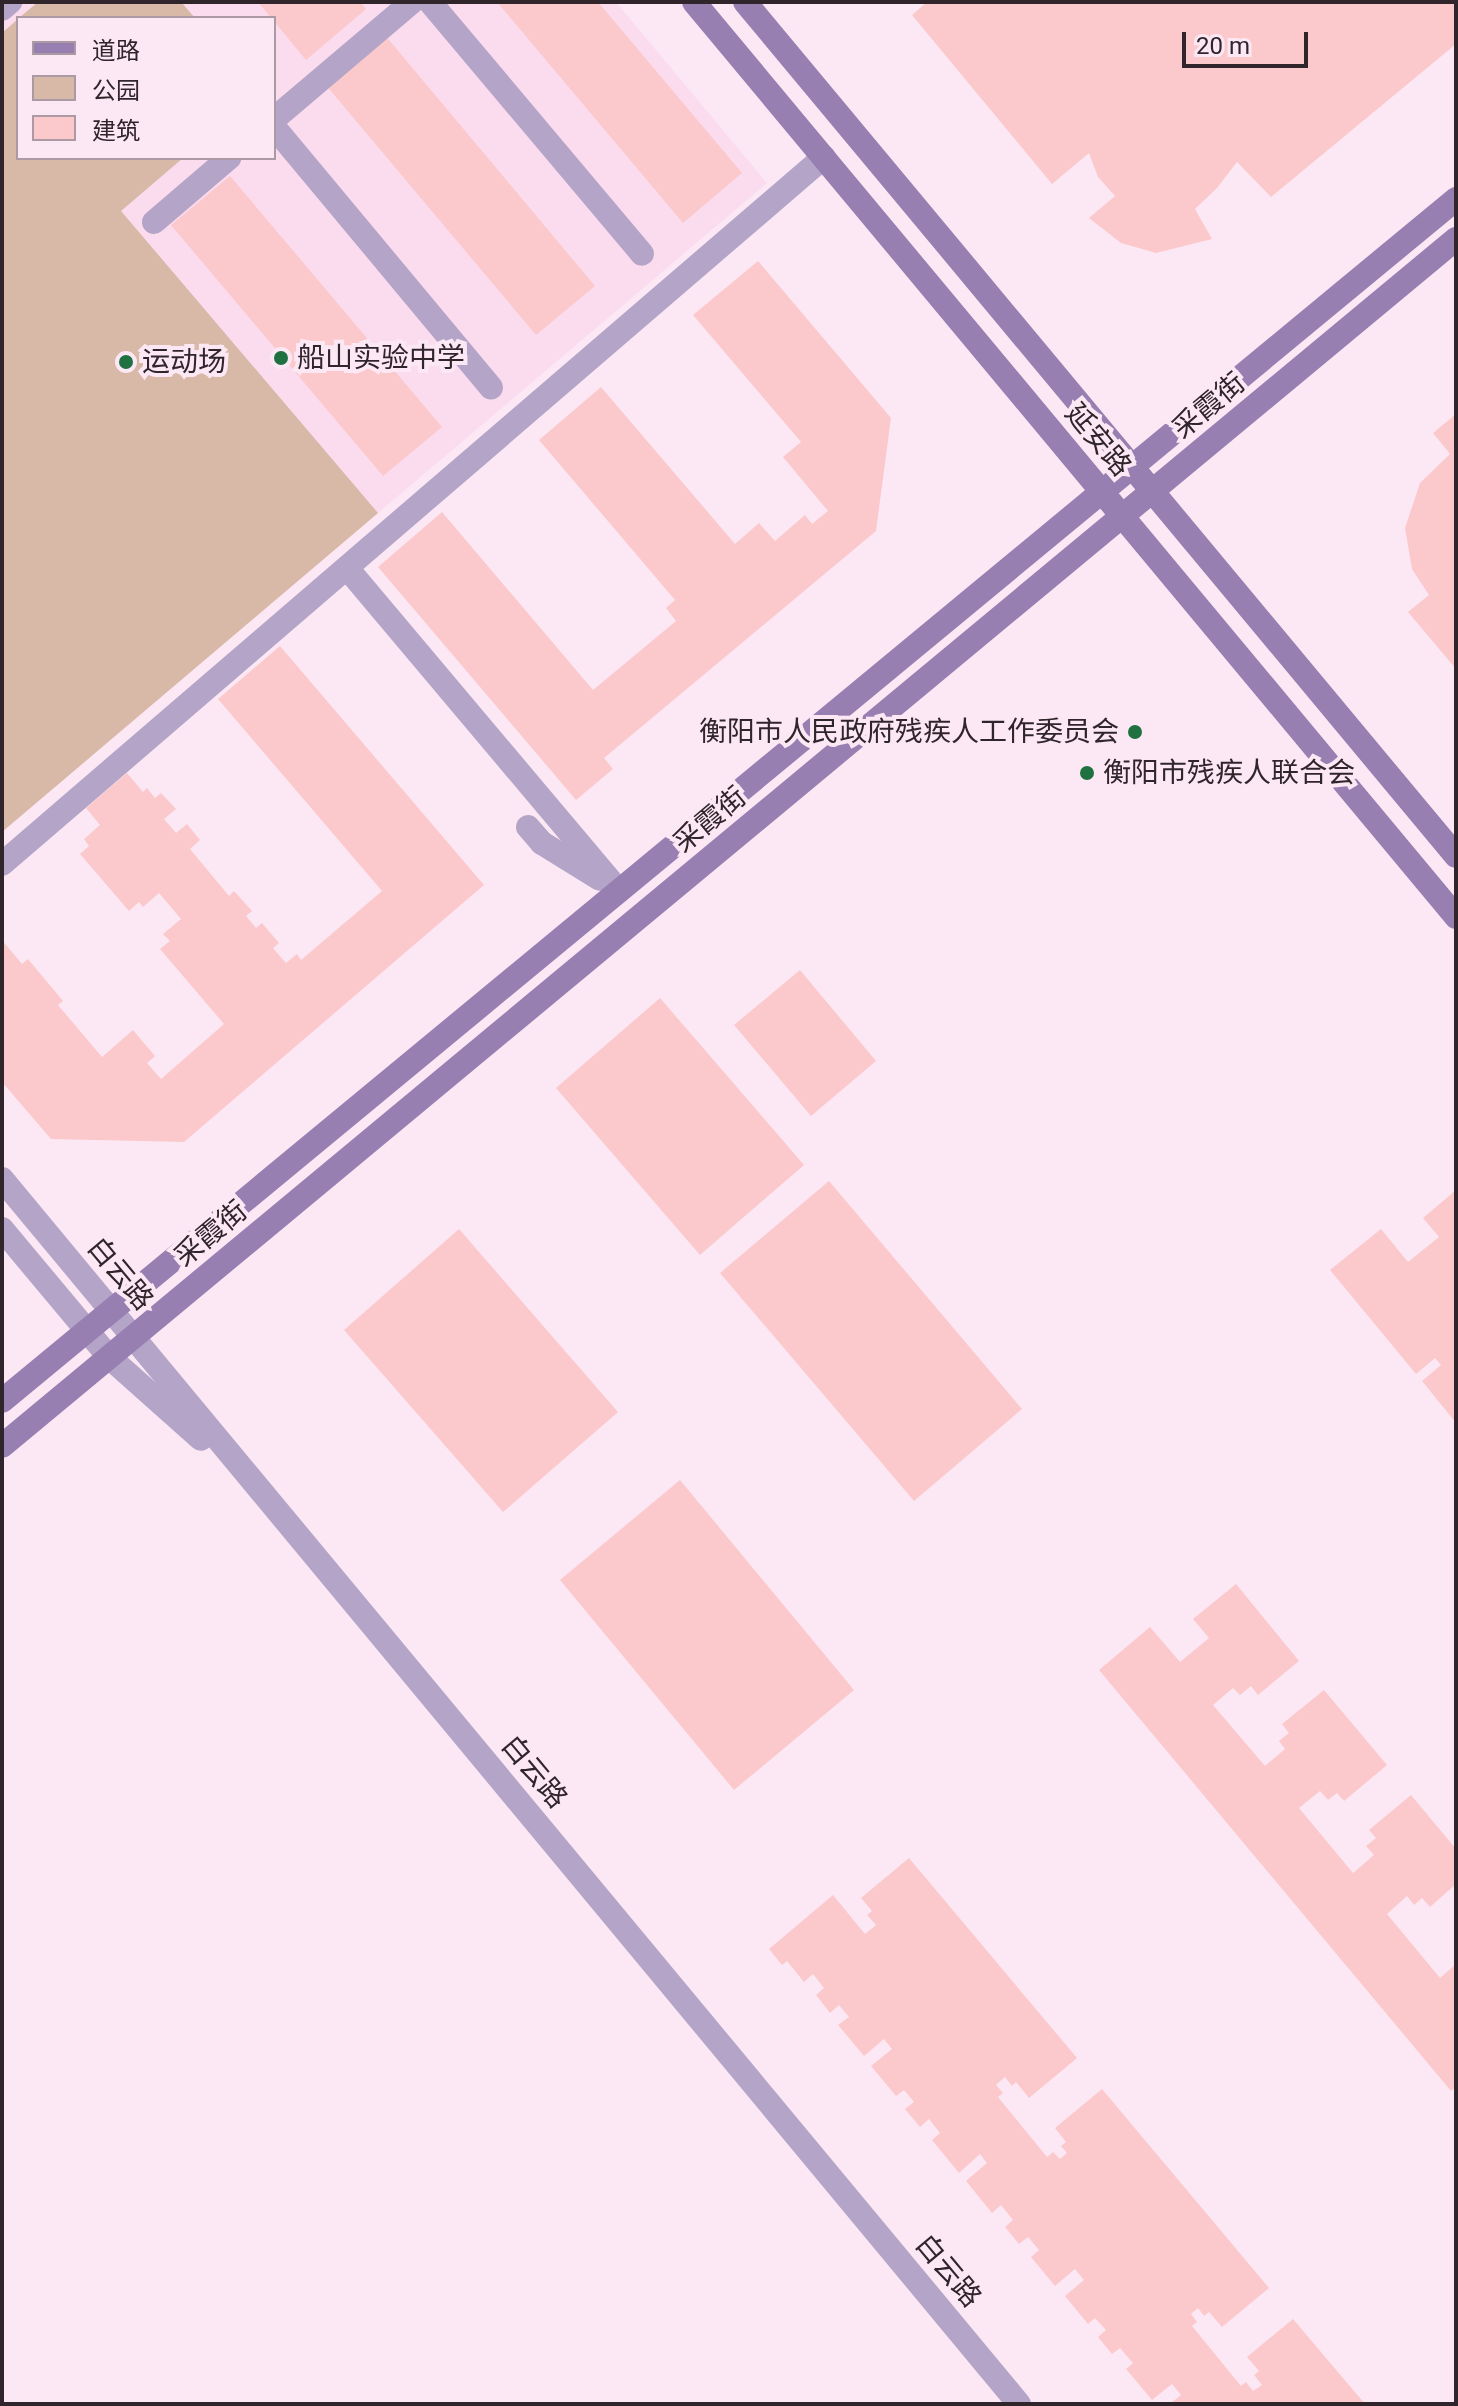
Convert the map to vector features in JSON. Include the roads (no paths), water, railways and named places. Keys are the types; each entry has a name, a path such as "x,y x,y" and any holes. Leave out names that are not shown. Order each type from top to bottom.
{"main road":[{"name":"延安路","path":"694,2 1456,917"},
{"name":"延安路","path":"745,2 1456,856"},
{"name":"采霞街","path":"2,1401 1456,199"},
{"name":"采霞街","path":"2,1446 1456,239"}],"street":[{"path":"2,9 10,2"},
{"path":"276,117 412,2"},
{"path":"430,2 642,254"},
{"path":"276,129 491,387"},
{"path":"2,864 824,157"},
{"path":"154,222 227,160"},
{"path":"347,568 619,891"},
{"path":"528,827 542,843 619,891"},
{"name":"白云路","path":"2,1179 1019,2404"},
{"name":"白云路","path":"2,1229 109,1357 198,1435 998,2404"}],"place":[{"name":"船山实验中学","path":"281,358"},
{"name":"运动场","path":"126,362"},
{"name":"衡阳市人民政府残疾人工作委员会","path":"1135,732"},
{"name":"衡阳市残疾人联合会","path":"1087,773"}]}
